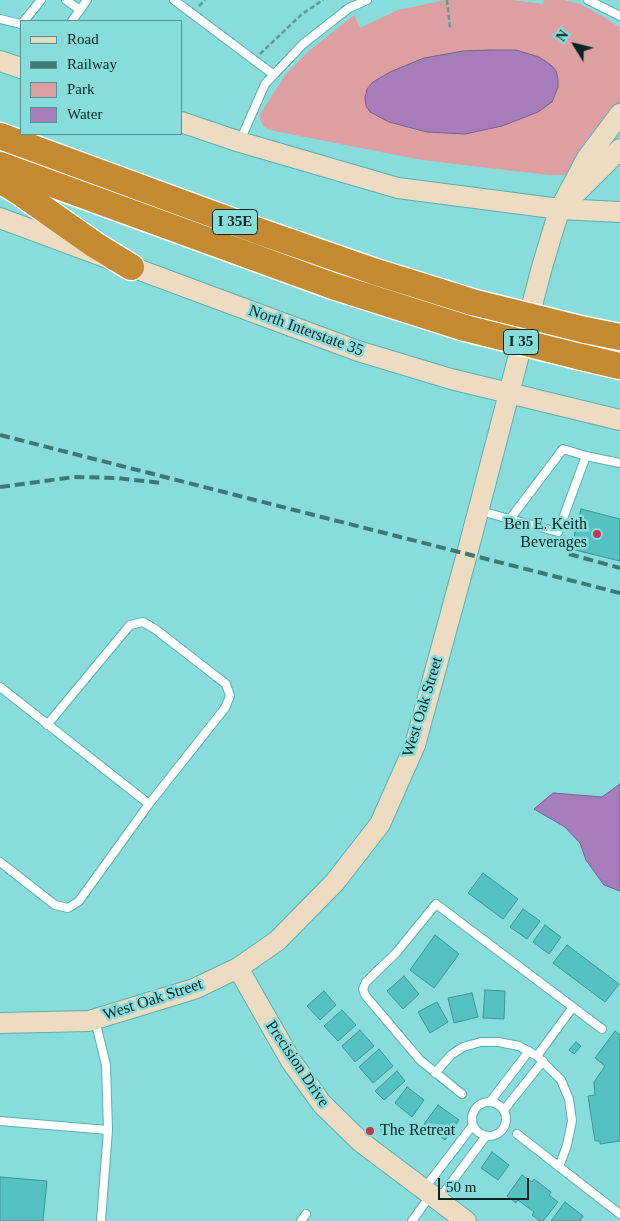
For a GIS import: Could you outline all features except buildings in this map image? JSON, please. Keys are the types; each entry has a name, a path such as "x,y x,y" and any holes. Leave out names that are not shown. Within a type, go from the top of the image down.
{"highway":[{"name":"I 35E","path":"0,136 373,271 472,302 620,337"},
{"name":"I 35","path":"0,165 333,286 465,328 620,366"},
{"path":"0,180 95,245 131,267"}],"main road":[{"path":"0,62 20,68"},
{"name":"West Oak Street","path":"0,1023 95,1020 194,989 238,968 277,941 335,882 380,824 414,744 542,267 560,209 587,158 620,114"},
{"path":"182,122 240,142 398,188 560,209 620,212"},
{"name":"West Oak Street","path":"560,209 620,149"},
{"name":"North Interstate 35","path":"0,218 358,351 451,379 620,420"},
{"name":"Precision Drive","path":"238,968 291,1062 322,1104 362,1142 466,1221"}],"lane":[{"path":"25,20 41,0"},
{"path":"66,0 80,10"},
{"path":"73,20 87,0"},
{"path":"174,0 274,75"},
{"path":"240,142 265,84 303,44 349,8 367,0"},
{"path":"588,0 620,16"},
{"path":"0,19 20,24"},
{"path":"510,519 563,449 620,463"},
{"path":"478,511 558,532 586,456"},
{"path":"0,862 55,905 68,908 79,901 149,804 225,708 230,696 226,684 155,629 143,622 130,625 47,725"},
{"path":"0,688 149,804"},
{"path":"462,1094 420,1060 365,995 363,989 366,982 396,953 436,904 602,1029"},
{"path":"504,1110 573,1007"},
{"path":"95,1020 106,1065 108,1130 101,1221"},
{"path":"435,1073 451,1055 463,1047 481,1042 498,1042 529,1050 540,1058 561,1080 569,1099 572,1121 567,1145 559,1167"},
{"path":"490,1102 529,1050"},
{"path":"490,1102 504,1110 506,1120 503,1129 495,1135 486,1136 478,1132 473,1124 472,1115 481,1104 490,1102"},
{"path":"0,1121 108,1130"},
{"path":"412,1221 431,1194 473,1124"},
{"path":"517,1134 620,1214"},
{"path":"431,1194 486,1136"},
{"path":"301,1221 306,1214"}],"path":[{"path":"254,60 302,14 323,0"},
{"path":"448,0 450,28"}],"green space":[{"path":"445,0 513,0 543,4 544,0 564,0 580,4 620,28 620,115 572,175 548,175 422,160 269,130 263,126 259,116 285,75 310,50 354,15 360,28 398,10"}],"water":[{"path":"516,50 539,57 551,65 556,71 558,79 558,87 552,102 538,112 502,126 465,134 427,132 389,122 370,112 366,106 367,89 373,82 390,72 424,58 463,51"},
{"path":"620,784 620,891 604,885 586,860 580,843 565,827 534,809 553,793 602,797"}],"railway":[{"path":"0,435 620,593"},
{"path":"0,487 74,477 116,478 162,483"},
{"path":"569,554 620,568"}],"place":[{"name":"Ben E. Keith Beverages","path":"597,534"},
{"name":"The Retreat","path":"370,1131"}]}
